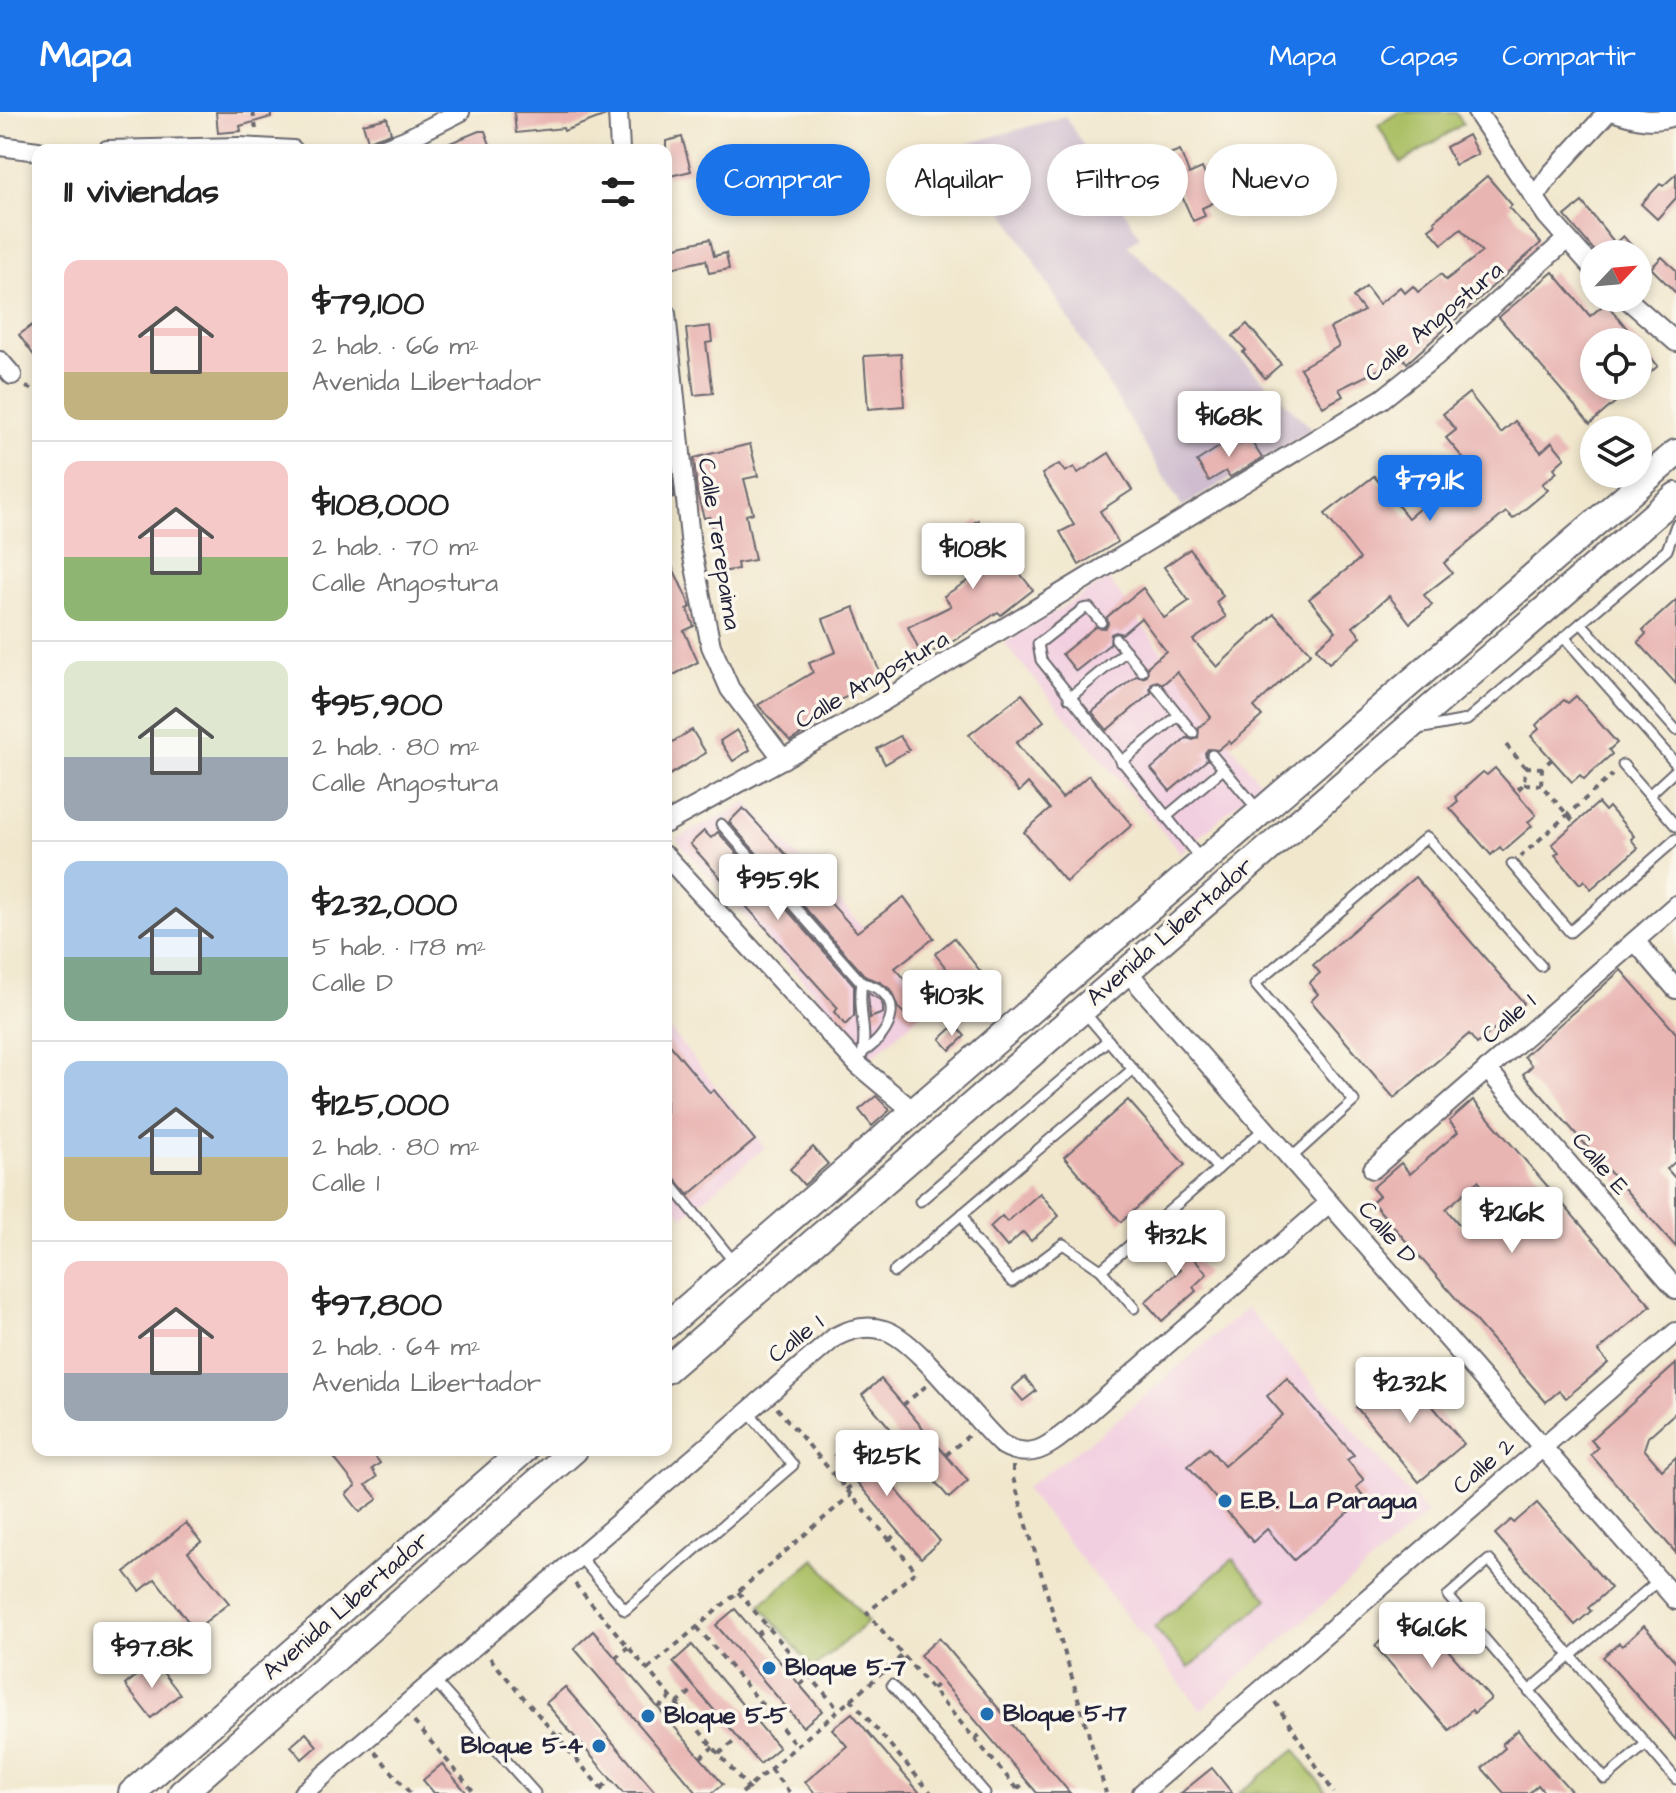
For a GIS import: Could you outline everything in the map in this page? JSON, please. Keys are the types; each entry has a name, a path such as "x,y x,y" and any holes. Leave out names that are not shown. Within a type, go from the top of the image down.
{"main road":[{"name":"Avenida Libertador","path":"672,1321 1676,453"},
{"name":"Avenida Libertador","path":"672,1365 1676,496"},
{"path":"1105,945 1126,970"},
{"name":"Avenida Libertador","path":"132,1793 517,1456"},
{"name":"Avenida Libertador","path":"182,1793 567,1456"}],"street":[{"path":"395,144 460,112"},
{"path":"618,112 620,144"},
{"path":"1477,112 1566,240 1580,254"},
{"path":"1535,197 1551,174 1608,112"},
{"path":"1615,112 1636,119 1657,120 1676,115"},
{"path":"0,146 32,150"},
{"name":"Calle Angostura","path":"672,820 898,693 1382,399 1436,356 1566,240"},
{"path":"1642,312 1676,342"},
{"name":"Calle Terepaima","path":"672,370 691,547 711,646 730,689 783,759"},
{"path":"672,862 913,1111"},
{"name":"Calle 1","path":"1373,1169 1676,905"},
{"path":"1635,941 1676,989"},
{"name":"Calle D","path":"1126,970 1676,1600"},
{"name":"Calle E","path":"1487,1069 1676,1289"},
{"path":"1014,1451 1031,1452 1059,1438 1329,1203"},
{"name":"Calle 1","path":"303,1793 765,1394 826,1343 845,1332 884,1330 896,1335 981,1425 1001,1444 1014,1451"},
{"name":"Calle 2","path":"1142,1793 1676,1332"}],"lane":[{"path":"1403,732 1467,720 1667,550 1676,525"},
{"path":"1101,622 1089,608 1083,609 1038,644 1041,660 1202,861"},
{"path":"1581,623 1676,730"},
{"path":"1564,637 1676,764"},
{"path":"1116,639 1142,671"},
{"path":"1069,698 1126,651"},
{"path":"1157,688 1193,733"},
{"path":"1121,762 1179,715"},
{"path":"1212,755 1259,812"},
{"path":"1623,765 1676,826"},
{"path":"1166,817 1223,769"},
{"path":"1649,795 1676,770"},
{"path":"721,824 862,983 881,992 889,1002 892,1013 890,1025 860,1058"},
{"path":"1290,1159 1354,1101 1255,984 1427,837 1541,966"},
{"path":"1512,864 1570,932 1676,839"},
{"path":"860,1058 862,983"},
{"path":"1082,1009 1218,1169"},
{"path":"920,1201 1108,1040"},
{"path":"894,1272 1133,1069"},
{"path":"1101,1270 1264,1129"},
{"path":"672,1185 736,1265"},
{"path":"963,1213 972,1237 1012,1282 1063,1244 1101,1270 1134,1308"},
{"path":"578,1555 625,1610 793,1465 747,1410"},
{"path":"1646,1744 1605,1779 1448,1596 1489,1560 1676,1779"},
{"path":"1529,1691 1659,1580"},
{"path":"433,1679 535,1793"},
{"path":"892,1685 985,1793"}],"path":[{"path":"1506,745 1525,767 1524,784"},
{"path":"1552,759 1542,768 1541,785 1575,823"},
{"path":"1512,864 1623,765"},
{"path":"1525,767 1542,768"},
{"path":"1516,791 1524,784 1541,785"},
{"path":"903,1405 937,1376"},
{"path":"765,1394 916,1571 867,1613 1019,1791 1027,1781"},
{"path":"946,1455 981,1425"},
{"path":"1014,1451 1013,1478 1106,1793"},
{"path":"846,1490 856,1481"},
{"path":"648,1669 851,1495"},
{"path":"889,1540 899,1531"},
{"path":"562,1569 752,1793"},
{"path":"738,1592 839,1710"},
{"path":"757,1635 767,1626"},
{"path":"697,1627 797,1746"},
{"path":"476,1642 603,1791 611,1780"},
{"path":"615,1658 628,1647"},
{"path":"742,1793 903,1655"},
{"path":"800,1685 810,1676"},
{"path":"932,1689 942,1681"},
{"path":"1265,1687 1334,1793"},
{"path":"677,1704 695,1688"},
{"path":"658,1708 671,1697"},
{"path":"851,1699 931,1793"},
{"path":"401,1706 475,1793"},
{"path":"558,1738 568,1729"},
{"path":"975,1739 984,1731"},
{"path":"874,1739 880,1733"},
{"path":"719,1754 738,1738"},
{"path":"363,1739 410,1793"},
{"path":"700,1758 713,1747"},
{"path":"770,1769 790,1793"},
{"path":"916,1789 923,1783"}],"shaded area":[{"path":"1065,116 1082,144 1047,144 1047,216 1128,216 1140,236 1128,246 1312,429 1182,507 1007,216 1031,216 1031,144 967,144"},
{"path":"1108,579 1260,783 1181,853 1004,643"},
{"path":"747,803 934,1003 872,1057 676,839"},
{"path":"672,1032 765,1147 683,1217 672,1203"},
{"name":"E.B. La Paragua","path":"1247,1308 1427,1514 1201,1710 1025,1488 1100,1434"}],"green space":[{"path":"1399,112 1456,112 1463,124 1401,163 1378,125"},
{"path":"815,1559 868,1622 813,1668 760,1605"},
{"path":"1233,1559 1268,1599 1189,1668 1154,1627"},
{"path":"1295,1750 1327,1793 1239,1793"}],"building":[{"path":"216,112 271,112 271,117 240,126 241,131 218,133"},
{"path":"514,112 606,112 606,115 564,131 563,128 516,133"},
{"path":"387,118 391,133 368,141 363,124"},
{"path":"485,131 490,144 448,144"},
{"path":"1468,135 1478,154 1455,165 1446,147"},
{"path":"682,137 691,171 672,176 672,144 666,144 666,141"},
{"path":"1202,168 1202,208 1205,216 1193,221 1188,210 1188,171 1189,174"},
{"path":"1676,174 1676,198 1657,219 1641,204 1660,184 1663,186"},
{"path":"1487,176 1512,205 1509,208 1541,243 1407,363 1403,358 1339,389 1343,396 1323,407 1300,368 1339,346 1330,328 1364,311 1353,297 1366,287 1379,304 1400,287 1405,293 1413,286 1418,292 1441,274 1446,280 1482,252 1461,229 1442,244 1429,229 1436,224 1434,221"},
{"path":"1582,202 1613,240 1585,240 1565,216"},
{"path":"710,239 714,256 726,253 729,269 709,273 706,260 672,268 672,248"},
{"path":"1662,257 1676,270 1676,293 1652,269"},
{"path":"1553,272 1580,304 1580,312 1587,312 1590,316 1595,312 1613,312 1627,328 1580,328 1580,400 1618,400 1599,416 1583,416 1499,317"},
{"path":"1247,324 1281,364 1265,378 1233,336"},
{"path":"32,325 32,353 19,335"},
{"path":"710,326 712,342 706,343 713,393 694,395 686,329"},
{"path":"901,354 904,406 868,409 864,356"},
{"path":"1469,393 1501,433 1515,421 1541,452 1552,442 1565,458 1554,468 1557,472 1542,484 1548,490 1513,519 1506,512 1444,563 1452,573 1424,595 1432,605 1410,623 1389,596 1353,627 1361,637 1329,663 1316,648 1336,631 1309,599 1360,559 1325,514 1374,476 1408,518 1437,494 1430,486 1463,458 1446,438 1456,430 1443,414"},
{"path":"1235,437 1240,444 1249,438 1262,458 1230,477 1226,471 1209,481 1197,461"},
{"path":"750,444 758,476 744,479 753,513 746,515 755,560 737,563 738,569 722,572 710,517 704,518 697,493 694,458"},
{"path":"1109,453 1132,490 1100,511 1118,542 1079,565 1060,532 1074,525 1042,474 1059,464 1065,472 1074,467 1078,473"},
{"path":"978,520 1033,590 1001,615 998,612 922,657 908,627 951,606 944,596 972,578 946,544"},
{"path":"1190,549 1223,596 1216,602 1226,617 1193,640 1217,667 1274,614 1311,653 1254,707 1262,716 1231,744 1229,741 1218,750 1208,749 1205,753 1207,760 1170,791 1151,769 1187,738 1198,738 1199,728 1211,717 1177,672 1163,684 1157,681 1152,683 1151,693 1107,730 1092,712 1136,676 1147,676 1148,666 1166,651 1141,618 1122,634 1111,634 1110,644 1076,671 1062,654 1095,627 1105,628 1107,617 1143,588 1164,618 1189,601 1164,567"},
{"path":"672,566 691,607 687,609 694,626 684,631 698,662 672,676"},
{"path":"1676,600 1676,684 1638,642 1646,634 1643,630"},
{"path":"854,607 882,678 848,691 849,696 818,709 825,720 790,741 758,705 813,672 809,663 836,652 823,619"},
{"path":"1022,694 1044,721 1016,743 1040,772 1062,798 1089,775 1132,825 1066,882 1024,832 1050,809 1028,783 1019,792 969,735"},
{"path":"1576,696 1617,743 1609,750 1612,754 1584,779 1580,775 1572,782 1531,736 1539,729 1536,725 1545,716 1564,700 1568,703"},
{"path":"692,730 706,753 672,773 672,742"},
{"path":"737,730 750,750 733,761 720,741"},
{"path":"900,736 909,750 885,764 877,749"},
{"path":"1495,768 1536,815 1528,822 1532,826 1503,851 1500,847 1491,855 1450,808 1458,801 1455,797 1483,772 1487,775"},
{"path":"1598,803 1605,811 1609,807 1634,836 1631,839 1638,848 1591,889 1584,880 1580,884 1555,855 1559,852 1552,844"},
{"path":"743,808 857,932 904,897 934,938 895,968 929,1005 912,1020 898,1008 891,990 866,977 729,822"},
{"path":"704,831 711,838 718,832 854,985 854,1016 845,1025 834,1012 838,1008 690,844"},
{"path":"1415,877 1524,1003 1477,1044 1469,1034 1394,1098 1311,1001 1318,994 1309,983 1320,973 1313,965"},
{"path":"954,938 981,972 961,987 935,954"},
{"path":"1621,970 1676,1033 1676,1161 1667,1169 1676,1179 1676,1247 1523,1074 1532,1066 1524,1056"},
{"path":"868,993 880,1000 883,1006 883,1013 870,1018"},
{"path":"955,1025 965,1036 950,1050 940,1039"},
{"path":"672,1047 710,1093 714,1090 755,1140 689,1195 672,1175"},
{"path":"876,1096 890,1110 872,1126 859,1110"},
{"path":"1128,1100 1185,1165 1121,1222 1064,1157"},
{"path":"1473,1100 1651,1306 1598,1351 1608,1363 1566,1398 1559,1391 1546,1402 1372,1202 1379,1196 1372,1188 1401,1163 1410,1174 1458,1132 1449,1121","holes":["1478,1181 1500,1207 1468,1235 1446,1209"]},
{"path":"813,1147 828,1164 804,1185 790,1169"},
{"path":"1040,1193 1059,1216 1031,1241 1023,1232 1007,1247 990,1227 1002,1216 1007,1222"},
{"path":"1168,1229 1207,1274 1193,1287 1196,1291 1162,1321 1145,1302 1180,1270 1155,1241"},
{"path":"1676,1364 1676,1412 1648,1437 1644,1449 1662,1470 1676,1457 1676,1553 1591,1455 1598,1448 1591,1440"},
{"path":"1401,1368 1464,1444 1419,1482 1356,1407"},
{"path":"1025,1377 1036,1391 1023,1401 1012,1388"},
{"path":"1287,1378 1354,1455 1347,1460 1364,1480 1356,1487 1365,1498 1294,1560 1267,1529 1253,1542 1188,1466 1209,1448 1224,1466 1283,1415 1267,1396"},
{"path":"881,1379 968,1481 949,1498 862,1395"},
{"path":"853,1439 940,1541 921,1558 834,1455"},
{"path":"333,1456 375,1456 380,1463 372,1469 377,1477 366,1485 378,1499 360,1512 346,1494 356,1486"},
{"path":"1537,1503 1611,1588 1588,1608 1591,1611 1575,1625 1495,1534 1511,1520 1514,1523"},
{"path":"186,1523 201,1542 188,1552 229,1603 195,1630 155,1579 140,1591 125,1572"},
{"path":"1411,1608 1491,1699 1474,1713 1472,1710 1449,1730 1375,1646"},
{"name":"Bloque 5-7","path":"735,1609 822,1711 803,1727 716,1625"},
{"path":"1644,1626 1676,1662 1676,1740 1603,1657 1619,1643 1622,1646"},
{"name":"Bloque 5-5","path":"593,1631 723,1784 712,1793 697,1793 574,1648"},
{"name":"Bloque 5-17","path":"939,1638 1070,1793 1037,1793 920,1655"},
{"path":"692,1645 779,1748 760,1764 673,1662"},
{"path":"154,1661 180,1694 151,1718 125,1685"},
{"name":"Bloque 5-4","path":"565,1687 656,1793 623,1793 568,1729 546,1703"},
{"path":"852,1713 920,1793 815,1793 805,1782 847,1746 832,1729"},
{"path":"1518,1730 1573,1793 1545,1793 1538,1785 1529,1793 1504,1793 1482,1768 1505,1748 1502,1744"},
{"path":"306,1733 317,1746 302,1759 291,1746"},
{"path":"442,1764 467,1793 434,1793 423,1780"},
{"path":"1212,1768 1232,1793 1181,1793"}],"place":[{"name":"E.B. La Paragua","path":"1225,1501"},
{"name":"Bloque 5-7","path":"769,1668"},
{"name":"Bloque 5-17","path":"987,1714"},
{"name":"Bloque 5-5","path":"648,1716"},
{"name":"Bloque 5-4","path":"599,1746"}]}
